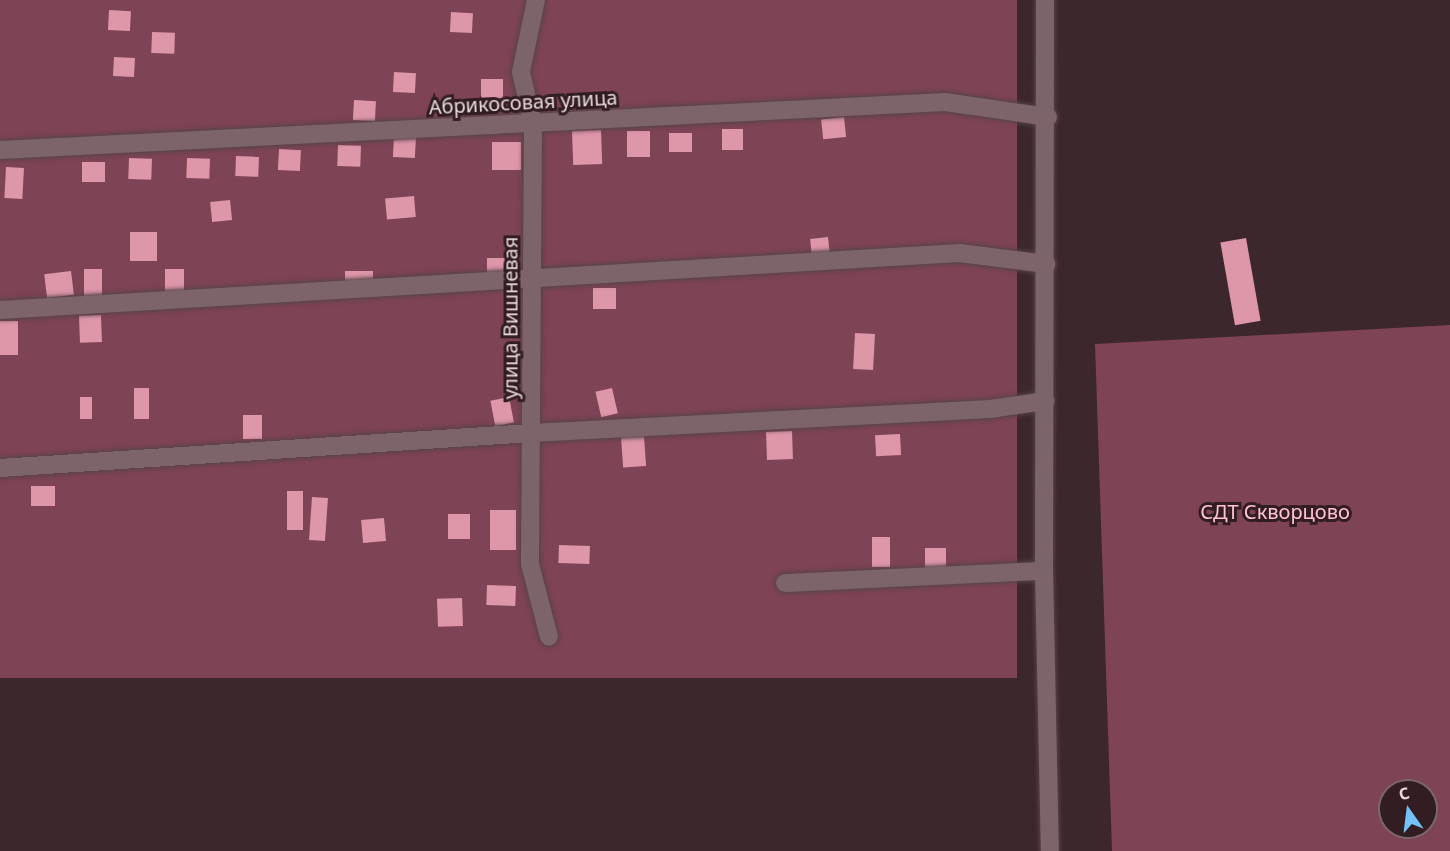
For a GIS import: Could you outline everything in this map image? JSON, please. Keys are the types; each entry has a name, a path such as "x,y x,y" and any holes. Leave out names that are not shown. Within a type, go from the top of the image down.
{"street":[{"name":"улица Вишневая","path":"536,0 521,72 533,125 531,564 549,637"},
{"path":"1045,0 1048,117 1044,571 1050,851"},
{"name":"Абрикосовая улица","path":"0,150 533,125 945,102 1048,117"},
{"path":"0,310 959,253 1046,264"},
{"path":"0,468 531,433 979,410 1045,401"},
{"path":"785,583 1044,571"}],"green space":[{"path":"0,0 1017,0 1017,678 0,678"},
{"name":"СДТ Скворцово","path":"1450,325 1450,851 1112,851 1095,344"}],"building":[{"path":"109,10 131,11 130,31 108,30"},
{"path":"451,12 473,13 472,33 450,32"},
{"path":"152,32 175,33 174,54 151,53"},
{"path":"114,57 135,58 134,77 113,76"},
{"path":"394,72 416,73 415,93 393,92"},
{"path":"481,79 503,79 503,98 481,98"},
{"path":"354,100 376,101 375,121 353,120"},
{"path":"844,117 846,137 823,139 821,119"},
{"path":"722,129 743,129 743,150 722,150"},
{"path":"601,130 602,164 573,165 572,131"},
{"path":"627,131 650,131 650,157 627,157"},
{"path":"669,133 692,133 692,152 669,152"},
{"path":"394,136 416,137 415,158 393,157"},
{"path":"492,142 521,142 521,170 492,170"},
{"path":"338,145 361,146 360,167 337,166"},
{"path":"279,149 301,150 300,171 278,170"},
{"path":"236,156 259,157 258,177 235,176"},
{"path":"129,158 152,159 151,180 128,179"},
{"path":"187,158 210,159 209,179 186,178"},
{"path":"82,162 105,162 105,182 82,182"},
{"path":"6,167 24,168 22,199 4,198"},
{"path":"414,196 416,217 387,219 385,199"},
{"path":"230,200 232,220 212,222 210,202"},
{"path":"130,232 157,232 157,261 130,261"},
{"path":"828,237 830,256 812,258 810,239"},
{"path":"1246,238 1261,321 1235,325 1220,243"},
{"path":"487,258 514,258 514,273 487,273"},
{"path":"84,269 102,269 102,296 84,296"},
{"path":"165,269 184,269 184,291 165,291"},
{"path":"71,271 74,295 47,298 44,274"},
{"path":"345,271 373,271 373,286 345,286"},
{"path":"593,288 616,288 616,309 593,309"},
{"path":"101,315 102,342 80,343 79,316"},
{"path":"0,321 18,321 18,355 0,355"},
{"path":"855,333 875,334 873,370 853,369"},
{"path":"134,388 149,388 149,419 134,419"},
{"path":"612,388 618,413 601,417 595,392"},
{"path":"80,397 92,397 92,419 80,419"},
{"path":"509,397 514,423 495,426 490,401"},
{"path":"243,415 262,415 262,439 243,439"},
{"path":"792,431 793,459 767,460 766,432"},
{"path":"900,434 901,455 876,456 875,435"},
{"path":"644,436 646,466 623,468 621,438"},
{"path":"31,486 55,486 55,506 31,506"},
{"path":"287,491 303,491 303,530 287,530"},
{"path":"312,497 328,498 325,541 309,540"},
{"path":"490,510 516,510 516,550 490,550"},
{"path":"448,514 470,514 470,539 448,539"},
{"path":"384,518 386,541 363,543 361,520"},
{"path":"872,537 890,537 890,567 872,567"},
{"path":"559,545 590,546 589,564 558,563"},
{"path":"925,548 946,548 946,570 925,570"},
{"path":"487,585 516,586 515,606 486,605"},
{"path":"462,598 463,626 438,627 437,599"}]}
